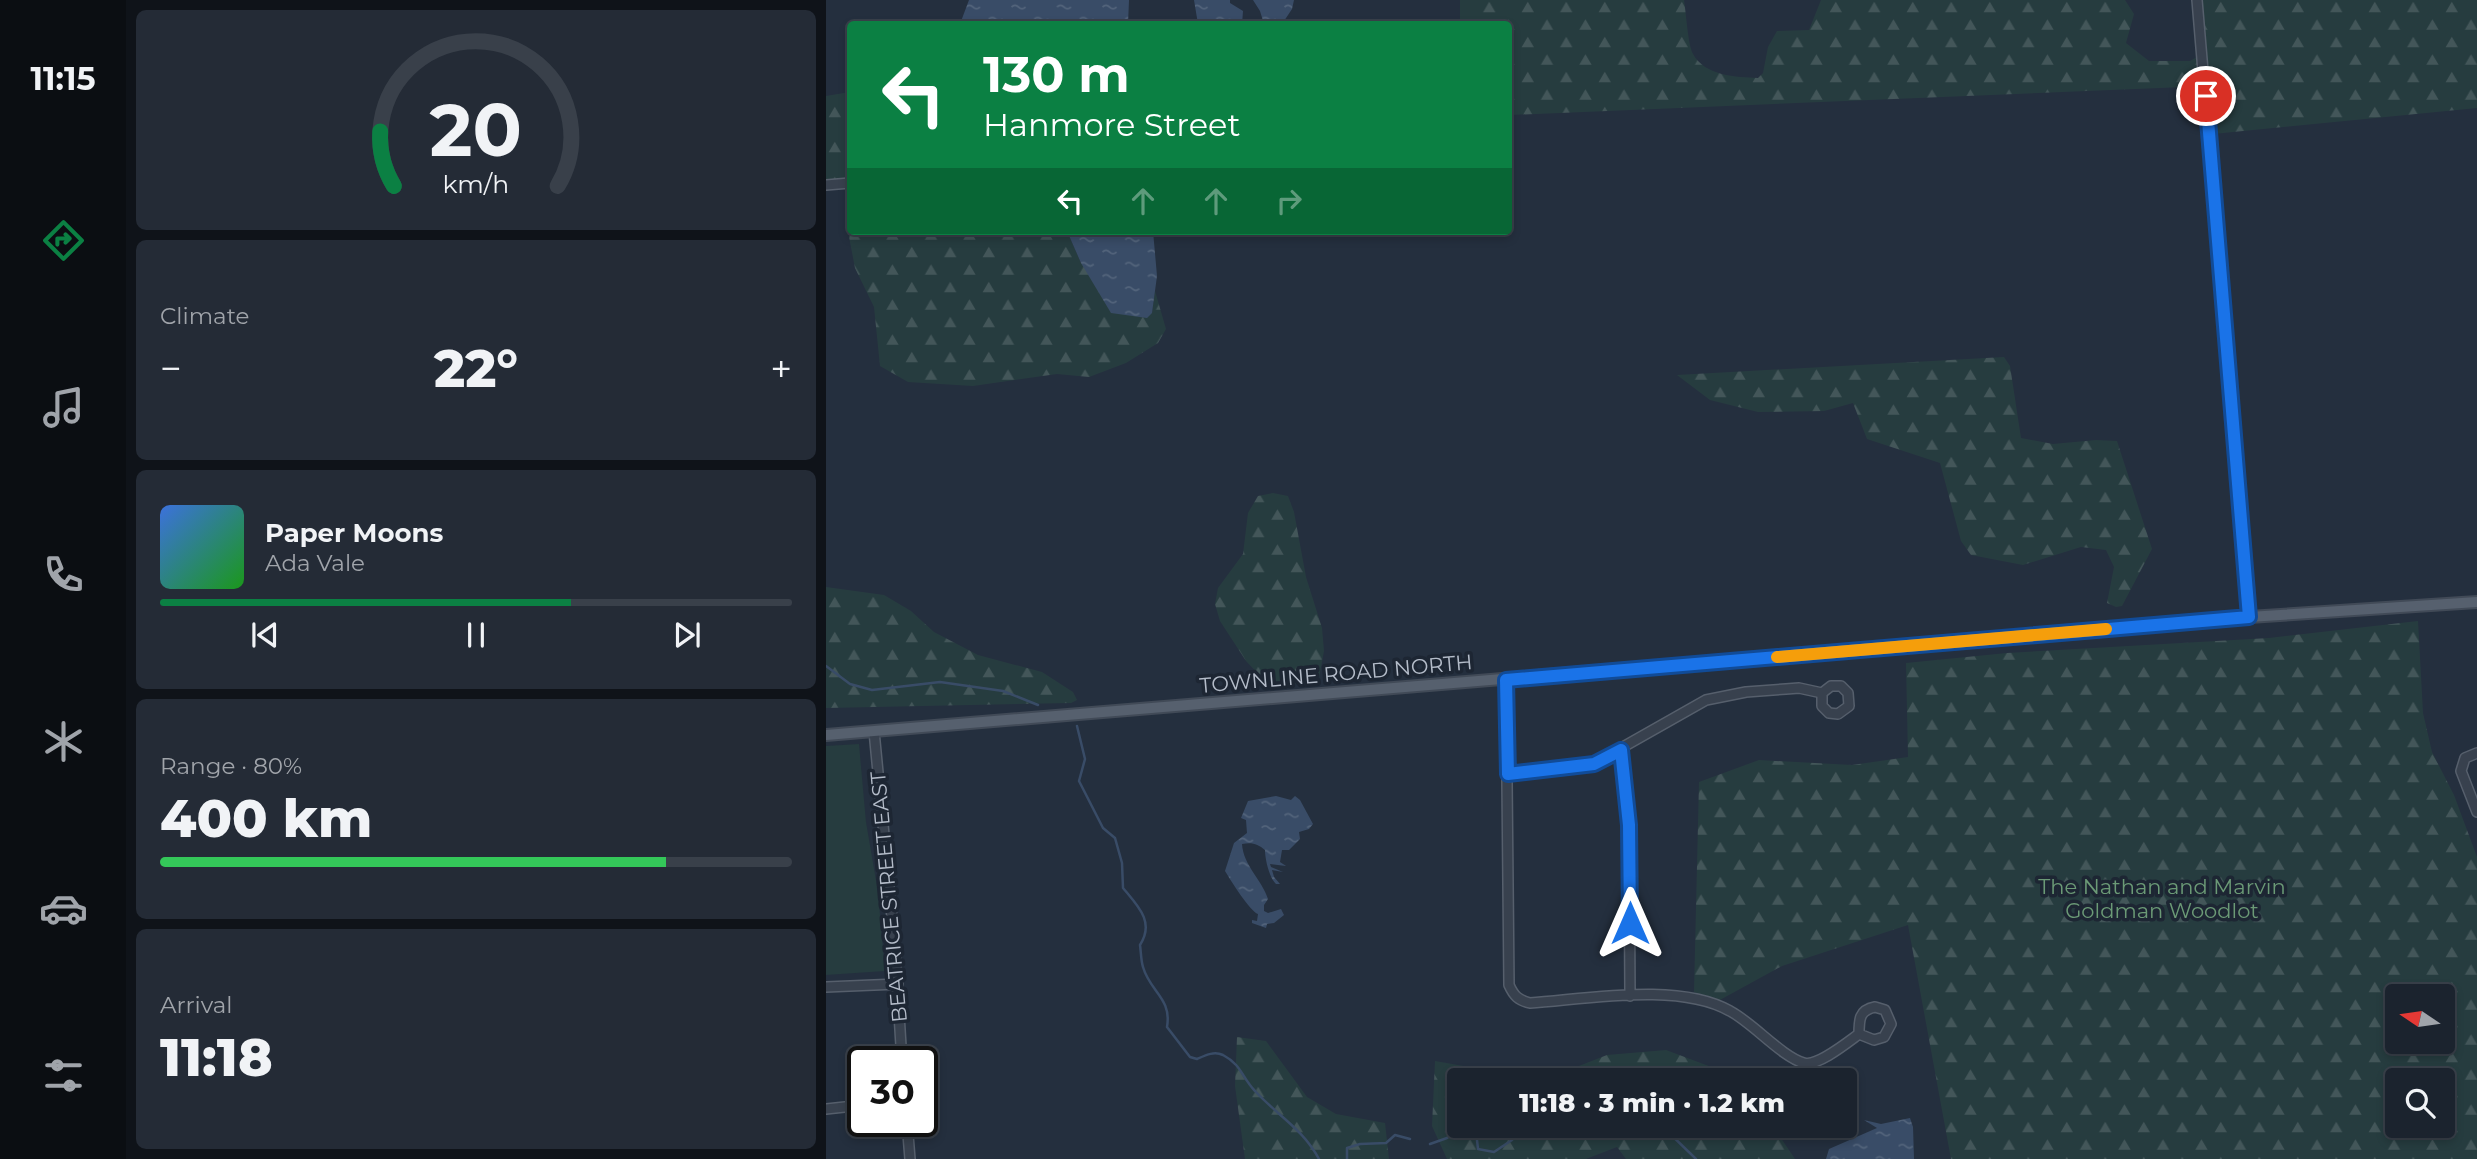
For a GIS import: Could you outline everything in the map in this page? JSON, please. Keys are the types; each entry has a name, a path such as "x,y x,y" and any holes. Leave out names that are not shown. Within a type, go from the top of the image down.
{"main road":[{"name":"TOWNLINE ROAD NORTH","path":"826,735 2249,617 2477,602"}],"street":[{"path":"2197,0 2249,617"},
{"path":"826,185 847,183"},
{"path":"1506,680 1509,985 1513,993 1520,1000 1530,1003 1681,995 1712,1002 1749,1023 1804,1064 1814,1063 1859,1034"},
{"path":"1508,774 1594,764 1706,700 1746,692 1799,688 1822,693"},
{"name":"BEATRICE STREET EAST","path":"874,731 898,984 901,1046"},
{"path":"1621,750 1629,825 1630,996"},
{"path":"2477,753 2465,758 2461,771 2477,812"},
{"path":"826,987 898,984"},
{"path":"826,1109 847,1107"},
{"path":"908,1137 910,1159"}],"green space":[{"path":"1460,0 1684,0 1690,43 1698,61 1722,74 1758,78 1763,73 1768,47 1777,31 1809,30 1821,0 2125,0 2134,14 2126,43 2149,61 2190,61 2204,53 2198,0 2477,0 2477,108 2213,134 2208,86 1512,115 1512,21 1460,21"},
{"path":"847,92 847,182 826,183 826,96"},
{"path":"849,235 1069,235 1081,263 1152,313 1155,291 1166,329 1158,343 1126,363 1089,377 1057,374 973,386 908,382 880,366 874,307 855,268"},
{"path":"2004,357 2010,366 2021,438 2053,444 2117,441 2152,549 2122,606 2116,607 2107,603 2114,567 2106,550 2081,547 2023,565 1971,555 1961,541 1940,463 1867,439 1853,403 1824,411 1758,412 1710,400 1677,375"},
{"path":"1273,493 1288,496 1294,512 1306,577 1322,628 1324,651 1318,683 1292,684 1263,679 1246,661 1220,621 1215,604 1218,588 1243,554 1248,513 1258,496"},
{"path":"826,587 884,595 911,611 934,632 978,655 1042,672 1073,692 1077,700 1071,703 826,708"},
{"name":"The Nathan and Marvin Goldman Woodlot","path":"2418,621 2423,713 2432,752 2454,795 2477,857 2477,1159 1951,1159 1908,925 1782,966 1718,1001 1694,992 1699,782 1759,760 1852,765 1908,757 1906,663 2007,653 2269,638"},
{"path":"859,744 885,971 826,975 826,746"},
{"path":"1237,1037 1266,1041 1307,1097 1336,1114 1385,1123 1389,1159 1245,1159 1235,1086"},
{"path":"1666,1050 1714,1068 1574,1068 1607,1055"},
{"path":"1435,1061 1474,1068 1447,1068 1447,1138 1781,1138 1795,1159 1626,1159 1617,1147 1586,1159 1447,1159 1432,1126"}],"water":[{"path":"969,0 1129,0 1128,21 961,21"},
{"path":"1194,0 1230,0 1230,3 1243,11 1242,21 1198,21"},
{"path":"1253,0 1294,0 1284,21 1263,21"},
{"path":"1069,235 1153,235 1157,276 1152,313 1147,318 1111,313 1081,263"},
{"path":"1276,796 1291,800 1295,796 1313,824 1309,829 1299,832 1300,839 1289,850 1282,850 1280,862 1286,866 1270,864 1283,872 1272,870 1280,884 1276,884 1271,877 1265,850 1255,844 1242,844 1249,866 1268,899 1264,911 1268,913 1281,909 1284,915 1274,923 1267,924 1266,928 1252,923 1252,920 1257,921 1258,914 1246,902 1225,871 1234,843 1247,833 1246,820 1241,818 1248,801"},
{"path":"1910,1118 1913,1127 1914,1159 1826,1159 1829,1149 1877,1128 1864,1120 1881,1124"}],"waterway":[{"path":"826,666 850,684 872,690 940,682 1003,691 1038,705"},
{"path":"1077,726 1085,759 1079,781 1103,828 1115,838 1122,863 1123,888 1143,915 1146,929 1140,945 1142,965 1166,1009 1167,1027 1190,1057 1197,1059 1216,1053 1234,1063 1264,1100 1297,1130 1319,1159"},
{"path":"1347,1159 1347,1148 1360,1144 1386,1143 1395,1135 1410,1139"},
{"path":"1430,1144 1447,1138"},
{"path":"1477,1138 1478,1149 1494,1152 1514,1138"},
{"path":"1674,1138 1696,1159"}],"slow traffic":[{"path":"1777,657 2106,629"}],"route":[{"path":"1630,923 1629,825 1621,750 1594,764 1508,774 1506,680 2249,617 2206,96"}]}
